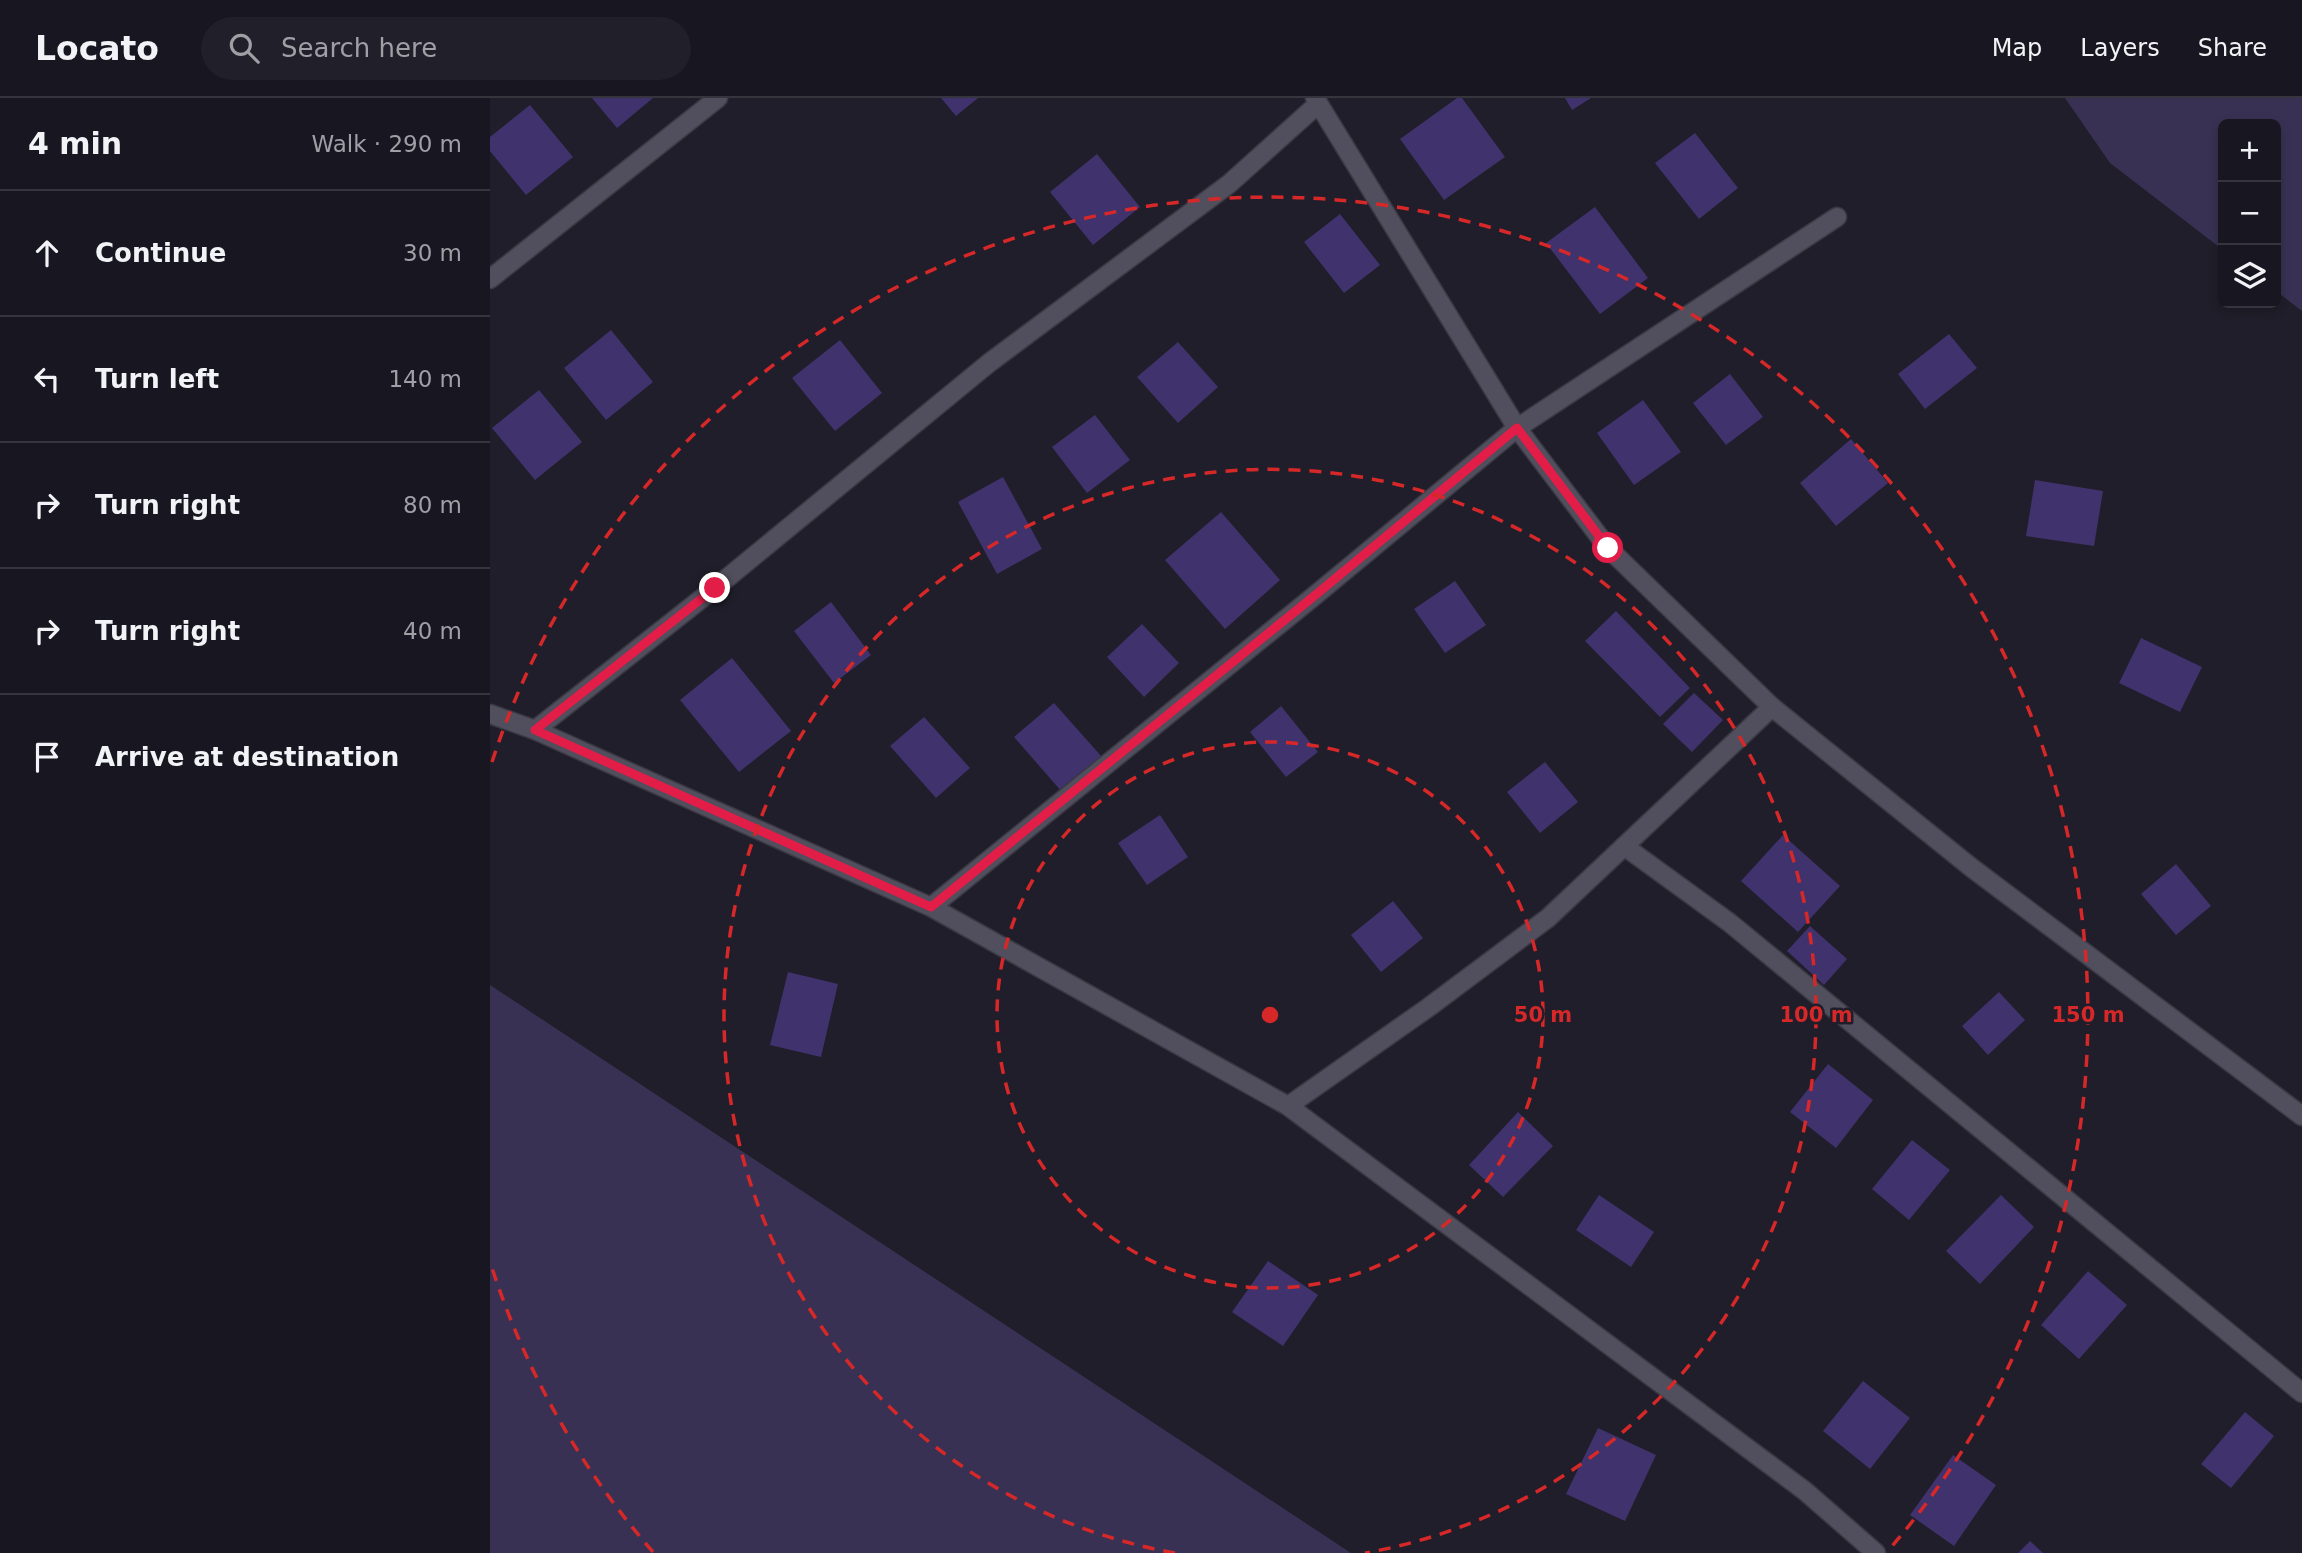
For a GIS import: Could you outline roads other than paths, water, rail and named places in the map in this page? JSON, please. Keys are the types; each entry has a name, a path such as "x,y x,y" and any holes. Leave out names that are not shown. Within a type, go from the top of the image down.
{"street":[{"path":"490,279 718,98"},
{"path":"535,730 715,588 989,363 1229,184 1317,101 1517,428 1608,548 1772,707 1972,868 2302,1116"},
{"path":"931,907 1517,428 1837,217"},
{"path":"1288,1106 1429,1007 1548,918 1772,707"},
{"path":"490,714 535,730 931,907 1288,1106 1805,1491 1876,1553"},
{"path":"1624,846 1730,923 2302,1393"}]}
